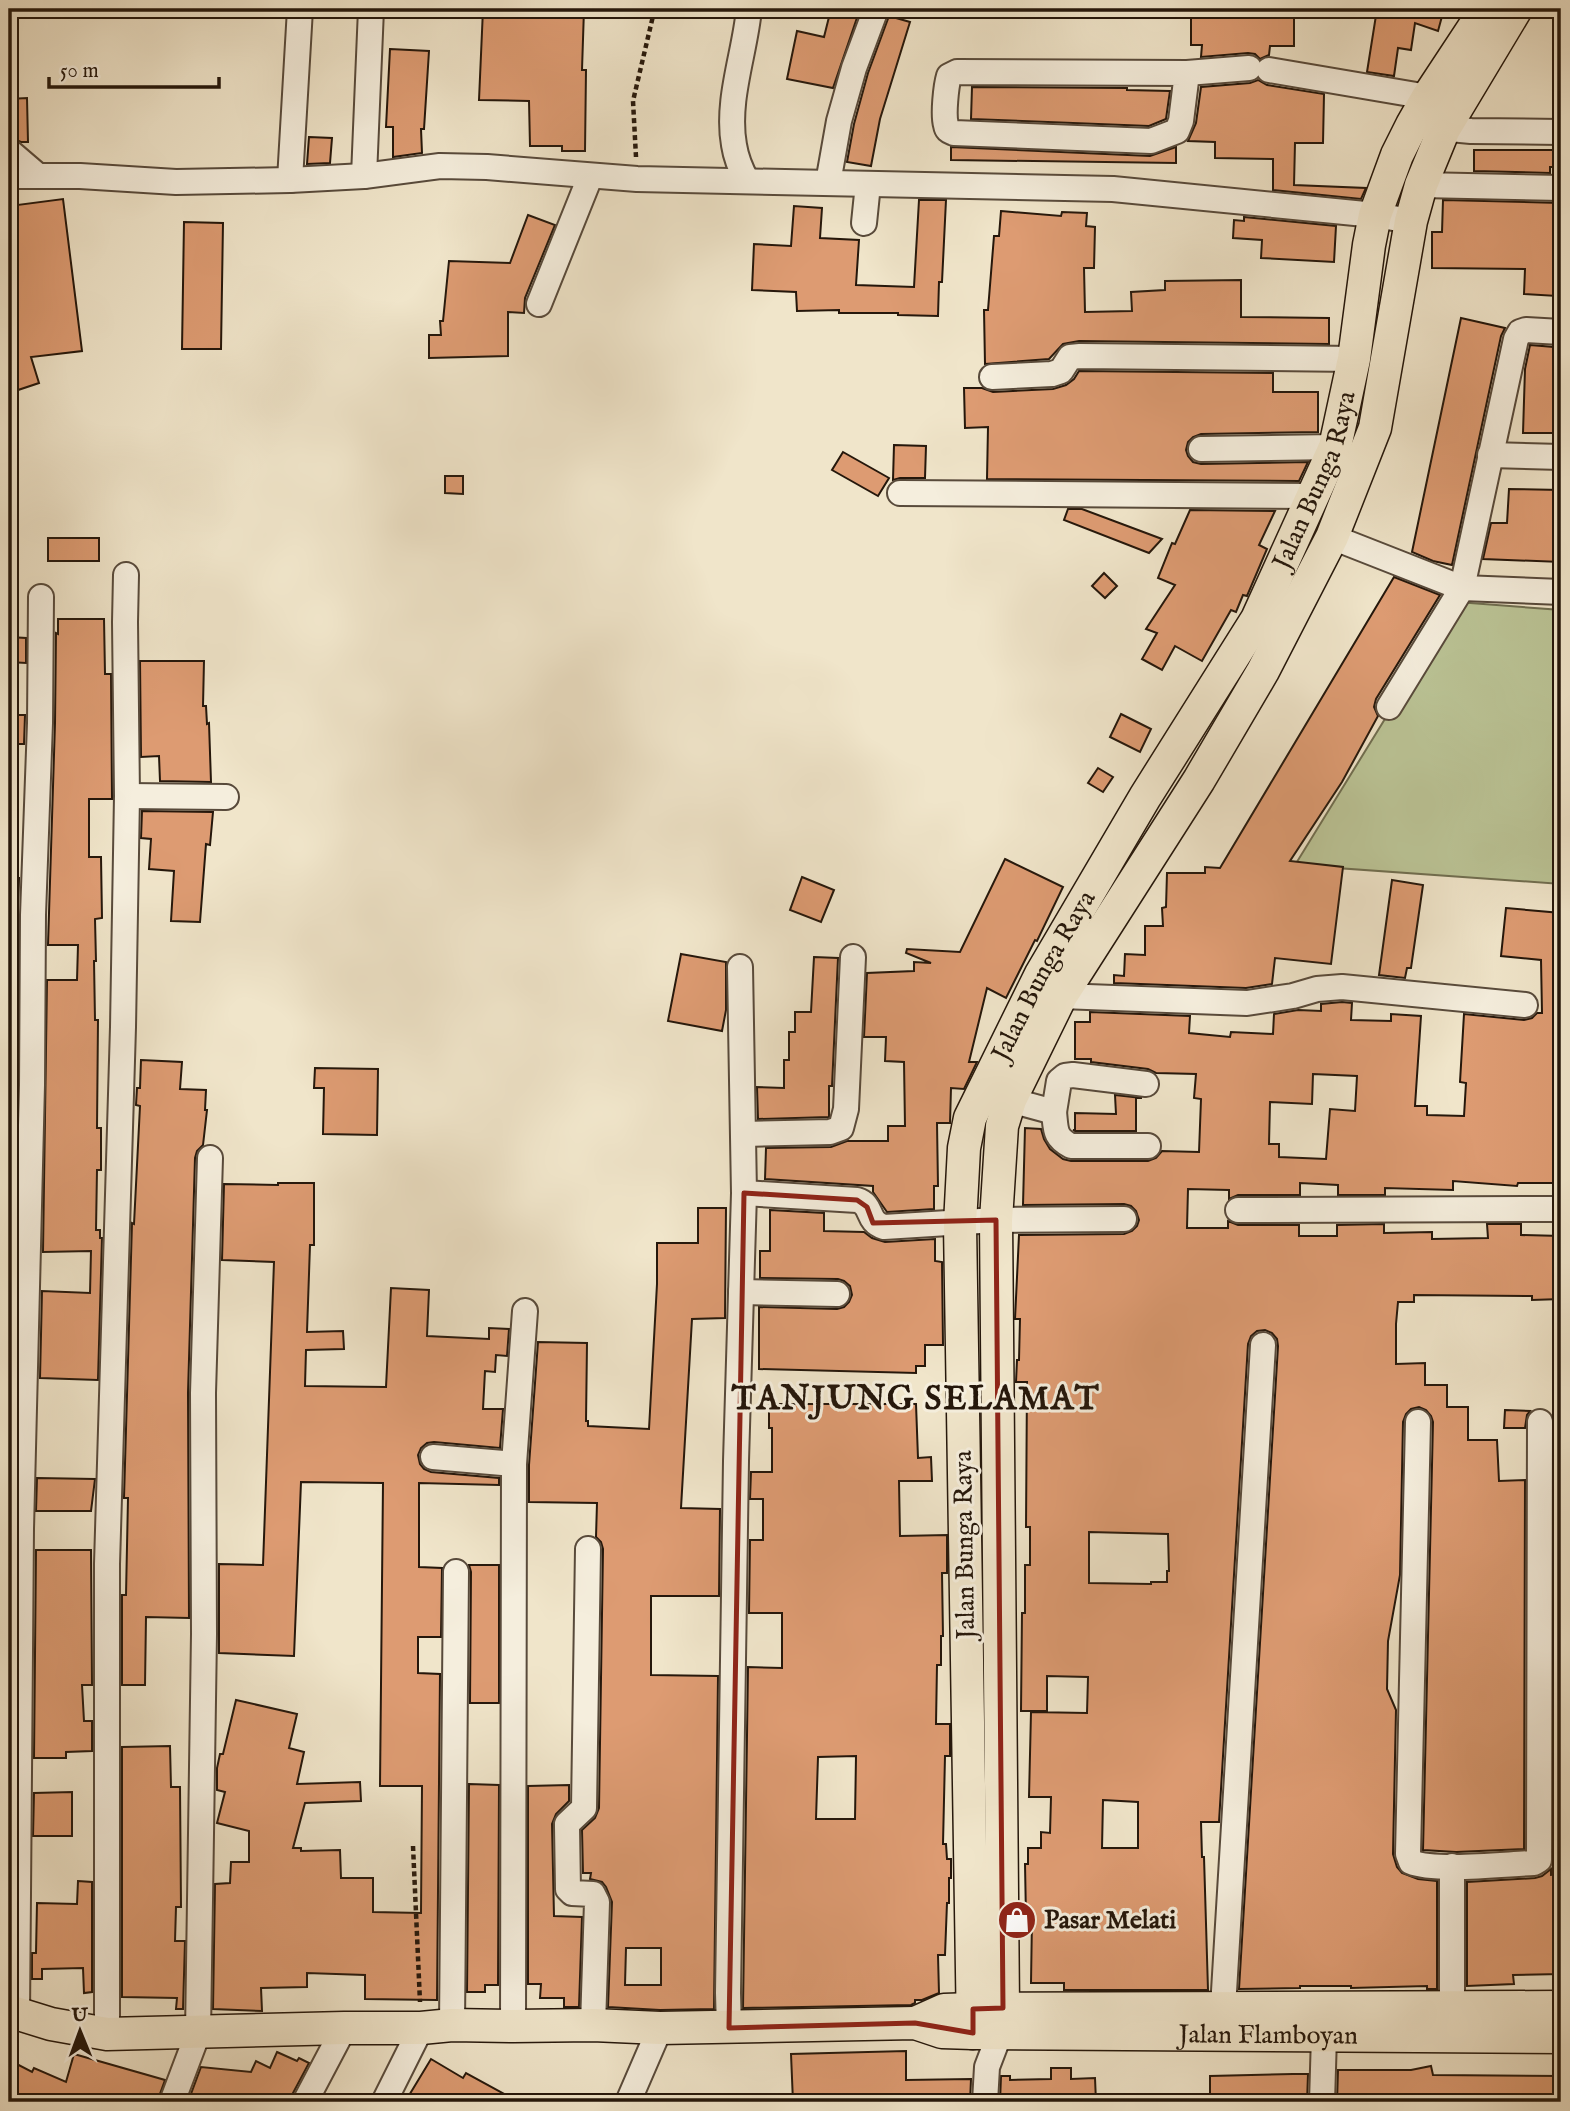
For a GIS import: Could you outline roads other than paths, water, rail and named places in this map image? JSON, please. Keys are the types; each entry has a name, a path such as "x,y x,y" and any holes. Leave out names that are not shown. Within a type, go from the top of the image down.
{"main road":[{"name":"Jalan Bunga Raya","path":"987,2021 960,1224 964,1148 970,1118 1041,974 1145,797 1257,619 1335,447 1354,359 1375,215 1397,155 1428,97 1486,9"},
{"name":"Jalan Bunga Raya","path":"987,2021 996,1220 1002,1126 1010,1100 1060,996 1199,780 1263,671 1332,537 1375,428 1410,221 1421,185 1444,129 1516,9"},
{"path":"1278,572 1307,586"},
{"name":"Jalan Flamboyan","path":"987,2021 1223,2008 1561,2007"},
{"path":"13,2013 51,2024 107,2034 437,2026 729,2028 915,2023 944,2010 987,2021"},
{"name":"Jalan Flamboyan","path":"987,2021 1324,2036 1561,2038"}],"street":[{"path":"290,180 300,9"},
{"path":"364,176 371,9"},
{"path":"747,181 738,162 732,120 749,9"},
{"path":"828,183 839,121 876,9"},
{"path":"1187,73 1181,121 1177,131 1151,141 954,133 949,132 945,124 947,83 949,76 957,72 1187,73 1259,69 1428,97"},
{"path":"1412,125 1444,129 1561,132"},
{"path":"9,151 37,175"},
{"path":"9,176 80,176 176,182 290,180 364,176 440,166 487,167 637,179 1113,189 1375,215 1410,221"},
{"path":"539,304 590,177"},
{"path":"864,223 868,184"},
{"path":"1421,185 1561,188"},
{"path":"1389,707 1462,587 1513,350 1520,332 1561,332"},
{"path":"992,377 1052,374 1061,371 1070,357 1080,356 1354,359"},
{"path":"1201,449 1335,447"},
{"path":"1490,454 1561,457"},
{"path":"900,494 1313,496"},
{"path":"1332,537 1462,587 1561,592"},
{"path":"107,2034 107,1564 123,1027 127,796 126,575"},
{"path":"13,2013 41,597"},
{"path":"127,796 226,797"},
{"path":"744,1134 830,1132 841,1128 846,1109 853,957"},
{"path":"729,2028 732,1694 744,1193 740,967"},
{"path":"1060,996 1247,1003 1293,996 1317,989 1342,987 1525,1005"},
{"path":"1146,1084 1065,1076 1059,1081 1054,1112 1056,1135 1071,1146 1148,1146"},
{"path":"1010,1100 1054,1112"},
{"path":"172,2102 198,2033 204,1634 204,1393 210,1158"},
{"path":"744,1193 857,1200 867,1207 872,1220 884,1227 996,1220 1124,1219"},
{"path":"1238,1210 1561,1209"},
{"path":"741,1293 836,1294"},
{"path":"513,2026 514,1464 525,1311"},
{"path":"1223,2008 1263,1345"},
{"path":"1418,1422 1408,1854 1411,1862 1420,1866 1534,1863 1539,1860 1540,1422"},
{"path":"433,1457 514,1464"},
{"path":"588,1549 584,1808 567,1827 568,1889 572,1893 593,1894 597,1902 593,2025"},
{"path":"384,2102 437,2026 456,1572"},
{"path":"1452,1866 1452,2008"},
{"path":"985,2102 987,2021"},
{"path":"305,2102 344,2028"},
{"path":"628,2102 660,2028"},
{"path":"1322,2102 1324,2036"}],"place":[{"name":"Pasar Melati","path":"1017,1920"}],"district":[{"name":"TANJUNG SELAMAT","path":"916,1400"}]}
